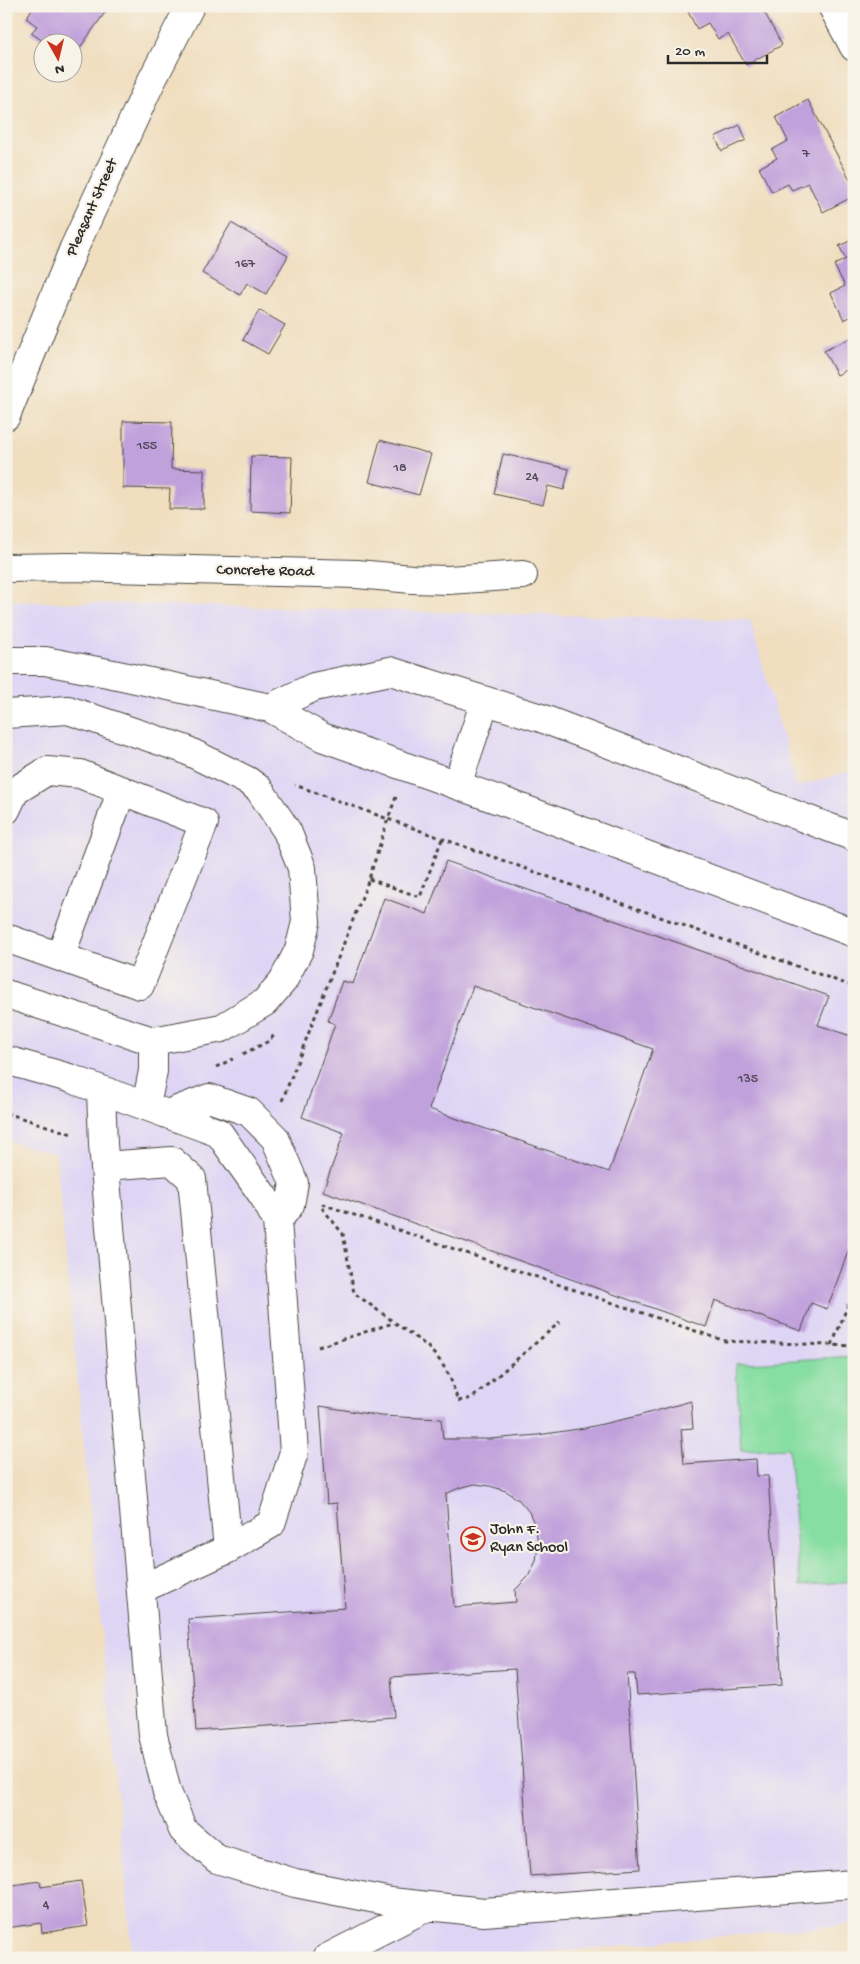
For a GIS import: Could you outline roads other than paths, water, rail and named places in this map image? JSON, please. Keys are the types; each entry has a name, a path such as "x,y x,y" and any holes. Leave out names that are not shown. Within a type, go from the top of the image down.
{"street":[{"name":"Pleasant Street","path":"6,416 74,248 149,86 190,6"},
{"path":"832,6 854,47"},
{"name":"Concrete Road","path":"6,568 70,567 357,574 448,580 523,575"},
{"path":"6,661 45,661 270,708 322,737 457,785 854,933"},
{"path":"270,708 314,687 390,672 541,718 854,837"},
{"path":"457,785 485,700"},
{"path":"6,714 68,710 184,749 248,781 259,789 287,831 302,868 306,922 299,950 283,981 265,1002 222,1028 153,1042 6,994"},
{"path":"6,810 15,791 47,771 80,774 204,822 140,985 6,938"},
{"path":"60,957 122,790"},
{"path":"153,1042 152,1070 157,1110"},
{"path":"6,1060 69,1078 218,1133 264,1198 277,1221 294,1452 272,1524 228,1549 141,1589"},
{"path":"102,1091 104,1155 153,1735 167,1792 183,1830 217,1860 295,1883 391,1902 484,1912 854,1884"},
{"path":"157,1110 209,1098 249,1112 275,1138 294,1183 290,1205 277,1221"},
{"path":"104,1155 172,1161 192,1179 228,1549"},
{"path":"327,1958 429,1906"}],"place":[{"name":"John F. Ryan School","path":"473,1539"}]}
